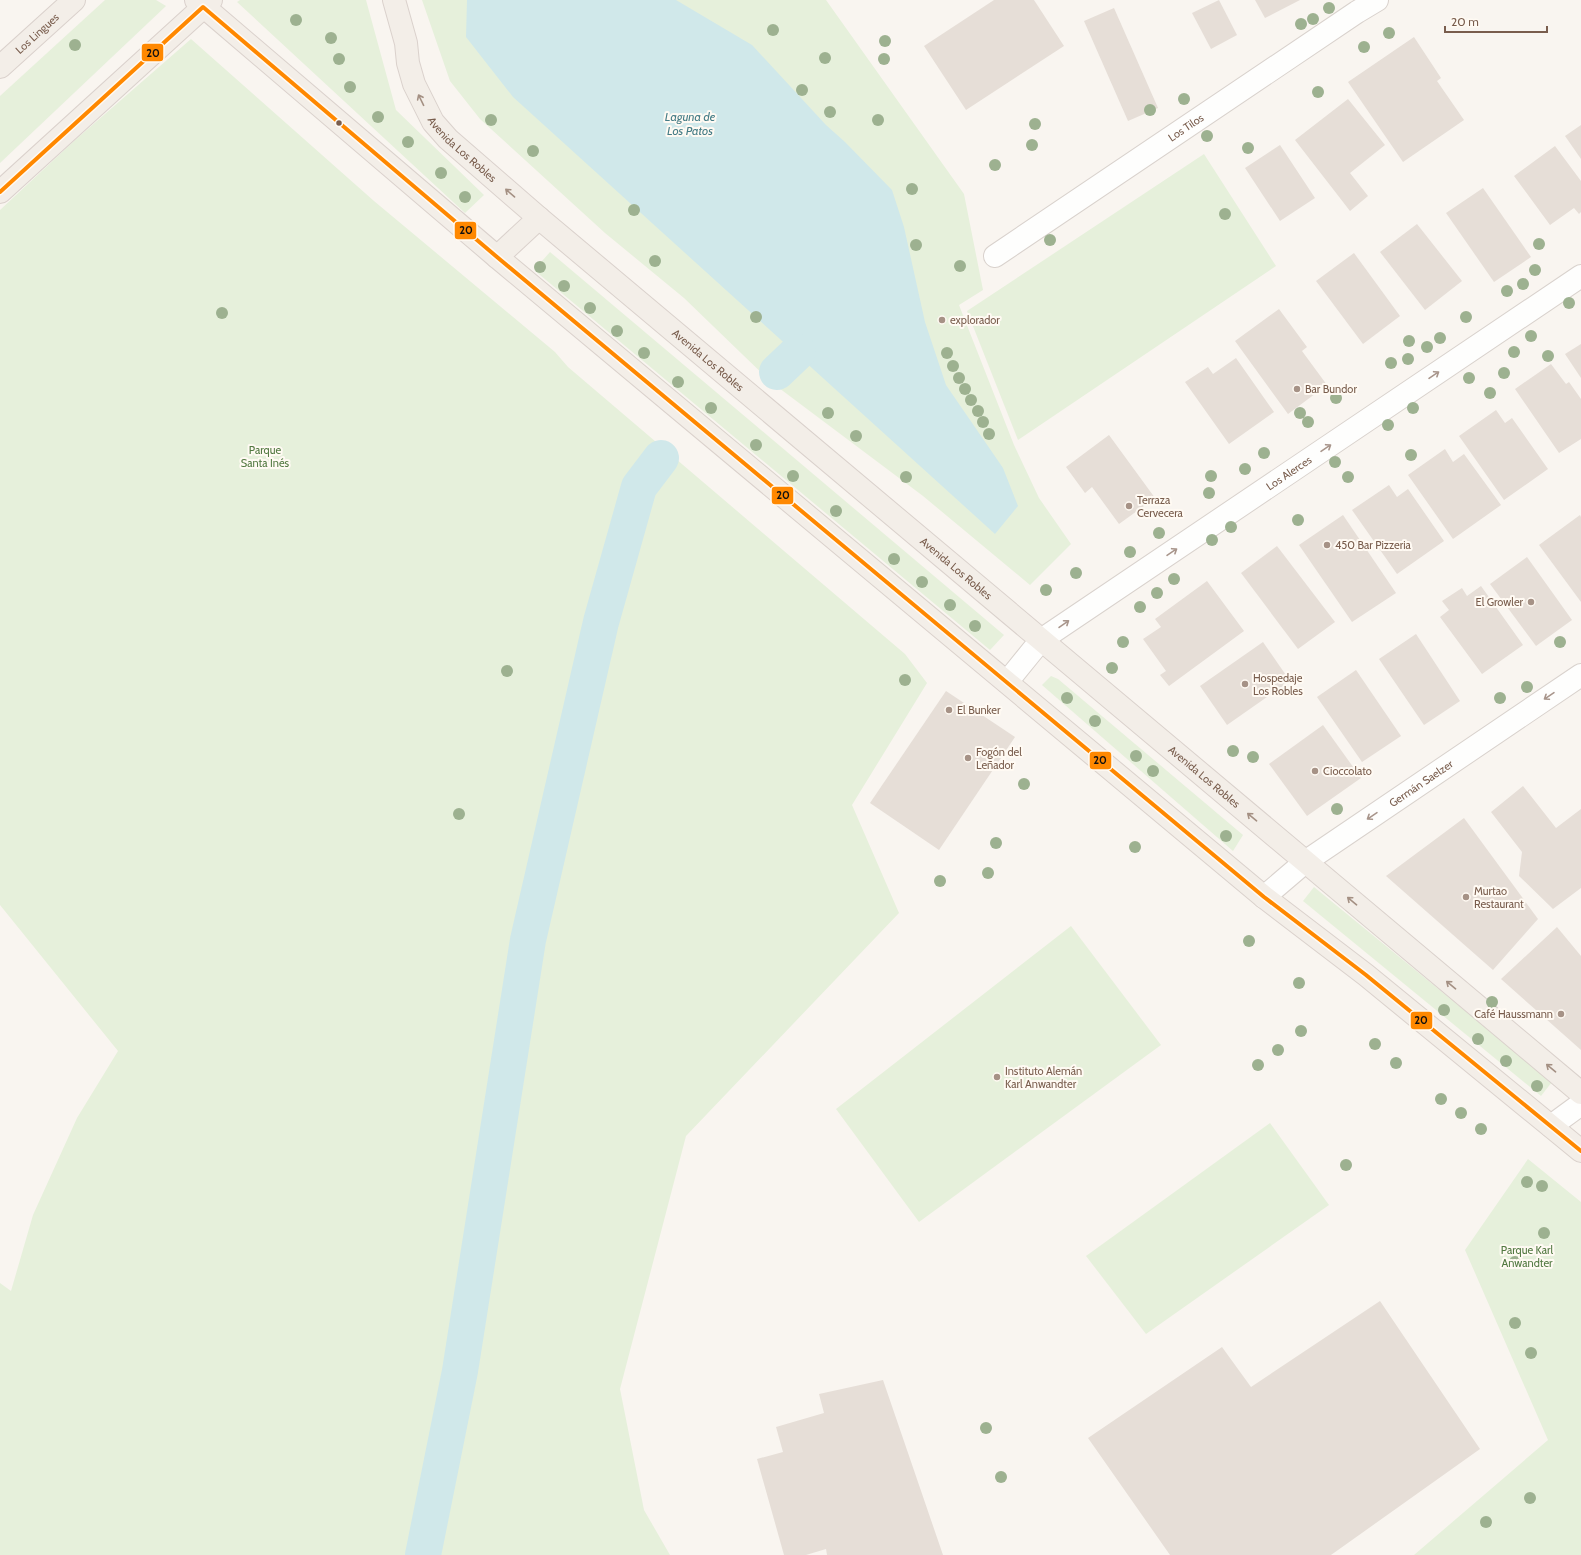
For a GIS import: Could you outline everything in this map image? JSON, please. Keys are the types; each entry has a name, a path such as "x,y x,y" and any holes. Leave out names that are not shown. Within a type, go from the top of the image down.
{"main road":[{"name":"Los Lingues","path":"0,67 74,0"},
{"name":"Avenida Los Robles","path":"394,0 406,43 408,63 414,84 433,122 448,139 539,218 1581,1093"},
{"path":"0,192 204,2 497,257 1264,897 1366,975 1581,1151"},
{"path":"497,257 539,218"}],"street":[{"name":"Los Tilos","path":"996,256 1354,6 1378,0"},
{"name":"Los Alerces","path":"1008,682 1041,640 1581,276"},
{"name":"Germán Saelzer","path":"1264,897 1305,862 1581,674"},
{"path":"1550,1126 1581,1104"}],"green space":[{"path":"105,0 156,0 166,6 0,163 0,96"},
{"path":"240,0 366,0 396,110 484,195 465,213 237,2"},
{"name":"Laguna de Los Patos","path":"422,0 826,0 964,194 983,290 959,305 1014,445 1039,498 1071,544 1030,585 923,496 771,382 684,298 605,233 480,119 450,81"},
{"name":"Parque Santa Inés","path":"191,39 374,201 555,352 568,367 905,654 927,683 852,805 899,913 686,1136 620,1389 644,1510 670,1555 0,1555 0,1283 11,1291 33,1215 77,1118 118,1051 0,905 0,210 74,141"},
{"path":"1204,154 1276,266 1018,440 967,311"},
{"path":"550,252 1004,635 990,650 534,270"},
{"path":"1051,676 1058,679 1243,835 1233,851 1042,685"},
{"path":"1314,887 1552,1082 1541,1096 1303,901"},
{"name":"Instituto Alemán Karl Anwandter","path":"1071,926 1161,1045 919,1222 836,1109"},
{"path":"1270,1123 1329,1205 1146,1334 1086,1256"},
{"name":"Parque Karl Anwandter","path":"1528,1159 1581,1202 1581,1555 1414,1555 1548,1440 1465,1250"}],"water":[{"name":"Laguna de Los Patos","path":"467,0 676,0 752,45 826,125 845,142 892,190 904,227 925,322 946,385 1003,468 1018,506 995,534 513,97 466,37"}],"building":[{"path":"994,0 1034,0 1064,46 966,110 924,46"},
{"path":"1219,0 1237,35 1211,49 1192,13"},
{"path":"1255,0 1300,0 1265,18"},
{"path":"1114,8 1158,108 1128,121 1084,21"},
{"path":"1414,37 1441,78 1437,81 1464,120 1403,162 1348,82"},
{"path":"1348,99 1385,145 1350,173 1368,196 1350,211 1295,140"},
{"path":"1581,125 1581,159 1565,136"},
{"path":"1280,145 1315,198 1280,221 1245,168"},
{"path":"1555,146 1581,181 1581,212 1579,214 1574,208 1550,225 1514,176"},
{"path":"1483,188 1531,257 1494,282 1446,213"},
{"path":"1417,224 1462,281 1425,310 1380,252"},
{"path":"1354,253 1400,316 1363,344 1316,281"},
{"path":"1279,309 1307,347 1302,351 1327,385 1288,414 1235,341"},
{"path":"1581,344 1581,378 1565,354"},
{"path":"1236,358 1274,412 1229,444 1185,382 1208,367 1213,374"},
{"path":"1551,364 1566,384 1569,382 1581,399 1581,439 1559,453 1515,389"},
{"path":"1496,410 1505,423 1512,418 1548,469 1504,500 1459,436"},
{"path":"1109,435 1155,498 1119,524 1092,487 1085,493 1066,467"},
{"path":"1445,449 1453,462 1464,454 1501,505 1453,539 1408,475"},
{"path":"1389,485 1397,497 1408,489 1444,541 1397,574 1352,510"},
{"path":"1343,515 1396,593 1352,622 1299,545"},
{"path":"1580,515 1581,517 1581,602 1539,545"},
{"path":"1277,546 1335,622 1298,649 1241,573"},
{"name":"El Growler","path":"1527,557 1572,620 1536,646 1490,584"},
{"path":"1207,581 1244,631 1169,686 1160,675 1166,671 1143,639 1161,627 1155,619"},
{"path":"1481,586 1523,645 1482,674 1440,617 1449,610 1442,601 1462,588 1467,596"},
{"path":"1416,634 1460,701 1424,725 1379,659"},
{"name":"Hospedaje Los Robles","path":"1263,642 1290,681 1227,725 1200,686"},
{"path":"1356,670 1401,736 1362,762 1317,697"},
{"path":"946,691 1015,737 939,850 870,803"},
{"name":"Cioccolato","path":"1323,725 1361,778 1307,816 1269,764"},
{"path":"1523,786 1556,828 1581,809 1581,888 1553,909 1519,876 1522,852 1491,812"},
{"name":"Murtao Restaurant","path":"1464,818 1538,919 1493,970 1386,876"},
{"name":"Café Haussmann","path":"1557,927 1581,956 1581,1050 1501,979"},
{"path":"1380,1301 1480,1449 1331,1555 1170,1555 1088,1438 1222,1347 1251,1387"},
{"path":"883,1380 943,1555 827,1555 826,1549 806,1555 784,1555 757,1459 783,1452 776,1427 824,1413 819,1394"}],"waterway":[{"path":"777,372 798,352"},
{"path":"423,1555 460,1371 528,940 601,622 639,487 661,458"}],"transit line":[{"name":"20","path":"0,192 203,7 497,257 1264,897 1366,975 1581,1151"}],"place":[{"name":"explorador","path":"942,320"},
{"name":"Bar Bundor","path":"1297,389"},
{"name":"Terraza Cervecera","path":"1129,506"},
{"name":"450 Bar Pizzeria","path":"1327,545"},
{"name":"El Growler","path":"1531,602"},
{"name":"Hospedaje Los Robles","path":"1245,684"},
{"name":"El Bunker","path":"949,710"},
{"name":"Fogón del Leñador","path":"968,758"},
{"name":"Cioccolato","path":"1315,771"},
{"name":"Murtao Restaurant","path":"1466,897"},
{"name":"Café Haussmann","path":"1561,1014"},
{"name":"Instituto Alemán Karl Anwandter","path":"997,1077"}]}
